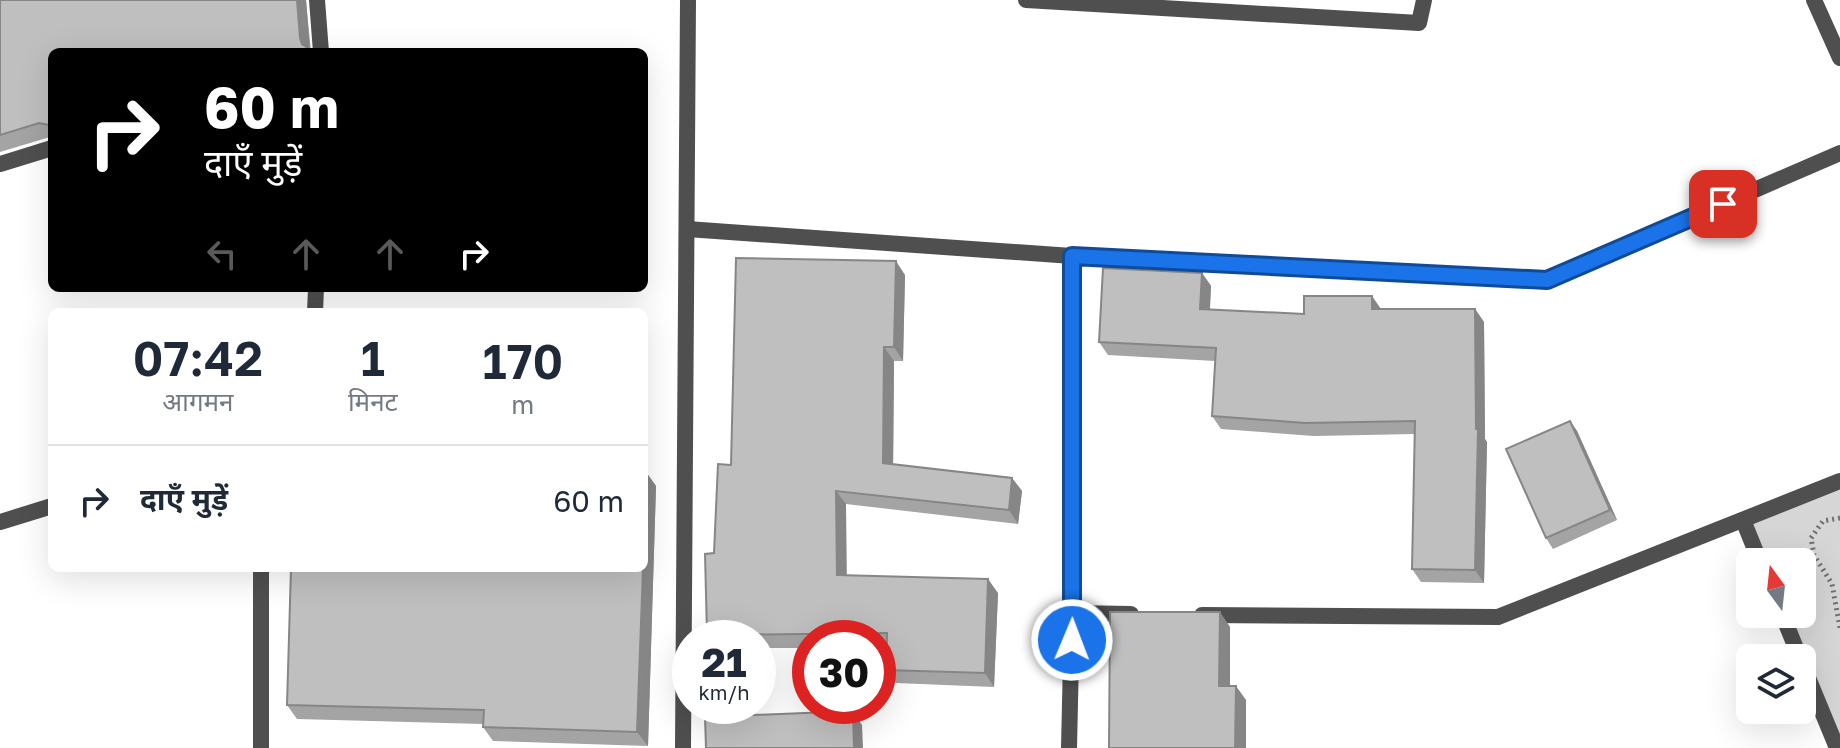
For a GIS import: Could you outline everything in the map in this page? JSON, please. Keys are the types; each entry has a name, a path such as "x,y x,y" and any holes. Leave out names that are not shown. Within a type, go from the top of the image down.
{"street":[{"path":"317,0 321,48"},
{"path":"683,748 688,0"},
{"path":"1026,0 1419,23 1424,0"},
{"path":"1814,0 1840,58"},
{"path":"0,164 48,149"},
{"path":"687,229 1072,256 1547,280 1840,153"},
{"path":"1069,748 1072,256"},
{"path":"1183,614 1498,617 1840,481"},
{"path":"0,522 48,507"},
{"path":"1743,520 1754,548"},
{"path":"261,572 261,748"},
{"path":"1072,613 1151,614"},
{"path":"1816,697 1837,748"}],"path":[{"path":"1840,518 1823,521 1811,538 1814,555 1832,584 1840,628"}],"shaded area":[{"path":"1840,481 1840,748 1816,693 1816,644 1795,644 1788,628 1816,628 1816,548 1754,548 1743,520"}],"building":[{"path":"0,0 297,0 300,38 308,48 48,48 48,125 39,123 0,135"},
{"path":"736,258 896,261 894,347 884,347 883,463 1012,478 1009,510 836,491 837,575 988,579 985,673 896,670 896,620 792,620 792,634 776,634 776,620 707,620 705,554 714,553 718,464 731,465"},
{"path":"1103,268 1202,273 1200,309 1304,314 1304,296 1372,296 1372,309 1475,309 1478,429 1475,570 1412,569 1415,421 1305,423 1212,416 1216,348 1099,342"},
{"path":"1570,421 1610,510 1546,538 1506,449"},
{"path":"291,572 643,572 637,732 483,727 484,710 287,705"},
{"path":"1110,612 1220,612 1219,686 1236,686 1235,748 1109,748"},
{"path":"792,713 792,724 853,724 854,748 706,748 705,724 776,724 776,714"}],"route":[{"path":"1072,640 1072,256 1547,280 1723,204"}]}
